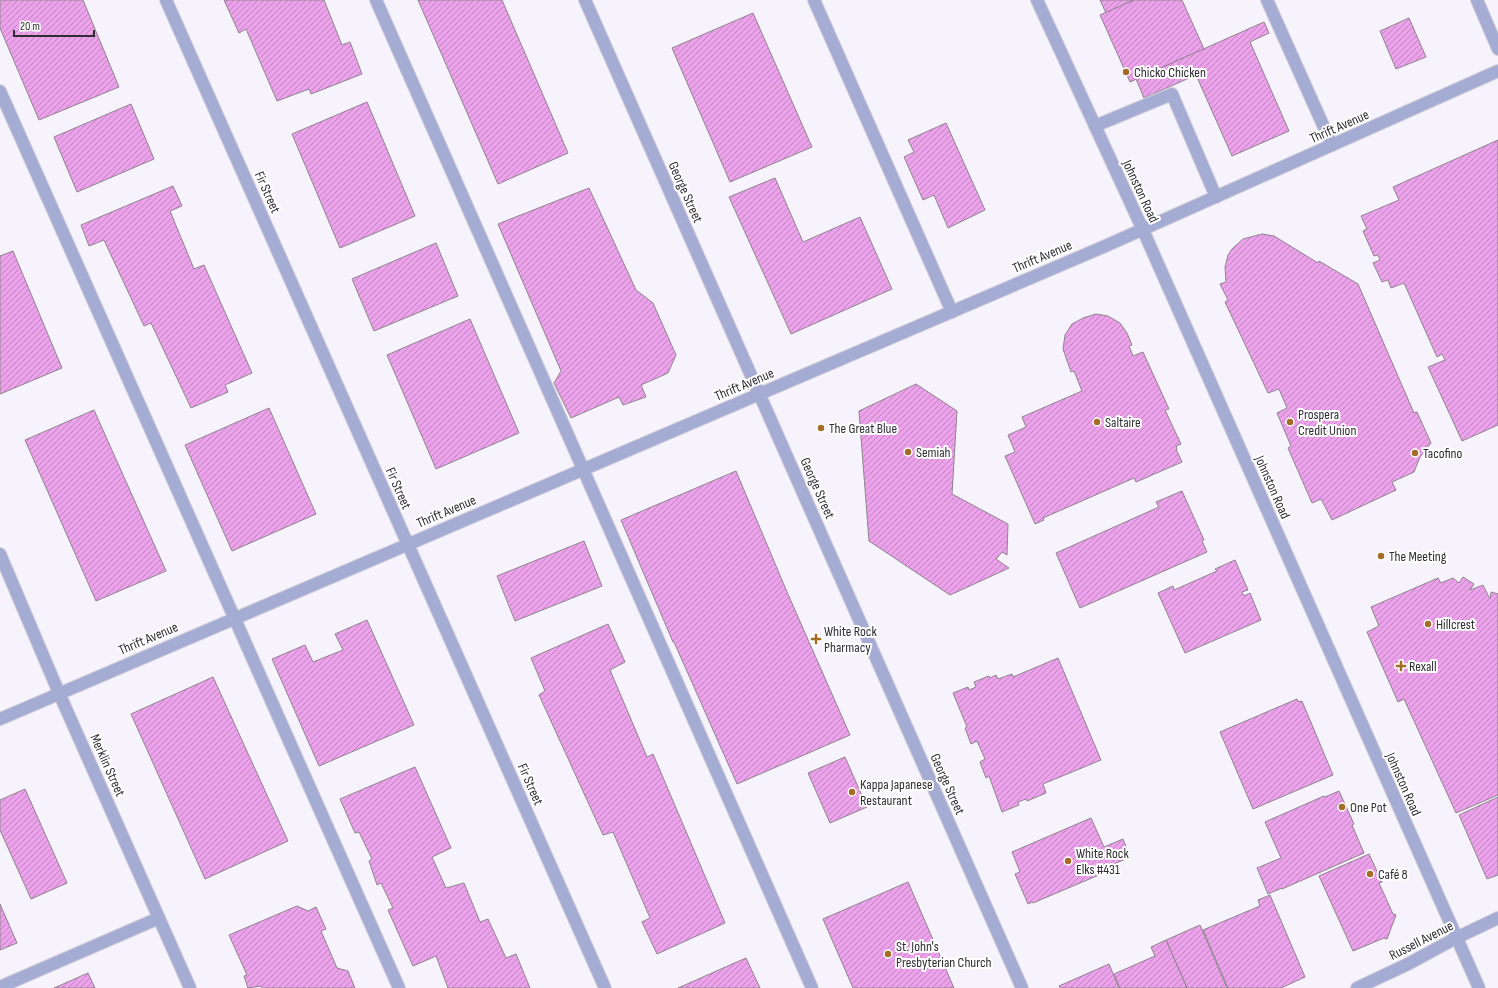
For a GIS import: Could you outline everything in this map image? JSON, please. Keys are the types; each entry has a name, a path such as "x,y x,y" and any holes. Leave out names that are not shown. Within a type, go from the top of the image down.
{"street":[{"name":"Fir Street","path":"166,0 605,988"},
{"path":"376,0 812,988"},
{"name":"George Street","path":"585,0 1022,988"},
{"path":"814,0 952,312"},
{"name":"Johnston Road","path":"1037,0 1143,230 1479,988"},
{"path":"1267,0 1332,146"},
{"path":"1477,0 1498,49"},
{"name":"Thrift Avenue","path":"0,719 583,468 1143,230 1498,71"},
{"path":"0,91 399,988"},
{"path":"1095,126 1172,94 1216,197"},
{"name":"Merklin Street","path":"0,554 59,693 190,988"},
{"path":"0,987 159,918"},
{"name":"Russell Avenue","path":"1357,988 1498,918"}],"building":[{"path":"0,0 83,0 119,87 39,120 0,28"},
{"path":"224,0 324,0 342,45 350,42 362,74 311,94 309,89 277,101 246,29 239,33"},
{"path":"418,0 502,0 568,153 498,184"},
{"path":"1100,0 1134,0 1106,13"},
{"path":"1134,0 1182,0 1204,49 1130,82 1100,15"},
{"path":"753,13 812,147 730,182 672,48"},
{"path":"1409,18 1426,57 1396,69 1380,31"},
{"path":"1264,22 1269,33 1250,42 1289,131 1232,156 1196,75 1144,98 1136,79"},
{"path":"367,102 415,216 340,248 292,134"},
{"path":"131,104 154,159 77,192 54,137"},
{"path":"946,123 985,210 948,228 934,195 923,200 904,157 914,152 908,140"},
{"path":"1498,140 1498,425 1462,441 1428,367 1445,360 1442,354 1437,357 1404,283 1391,288 1388,280 1382,282 1373,263 1380,260 1378,255 1374,256 1363,231 1367,229 1361,216 1399,200 1393,187"},
{"path":"775,178 803,242 860,217 892,289 791,334 729,197"},
{"path":"173,186 182,206 170,211 194,269 204,265 252,373 225,385 228,392 191,408 151,323 144,326 104,240 89,246 81,225"},
{"path":"589,188 636,290 653,303 676,355 668,373 641,385 646,397 623,405 619,397 571,418 554,383 561,371 498,224"},
{"path":"1262,234 1274,236 1318,263 1319,261 1358,284 1414,413 1417,412 1431,443 1420,457 1414,472 1392,482 1396,490 1332,520 1321,499 1312,503 1288,448 1291,446 1277,413 1287,408 1279,389 1268,393 1225,302 1228,300 1220,284 1226,282 1225,267 1228,255 1232,249 1243,239"},
{"path":"436,243 458,296 374,331 352,279"},
{"path":"13,251 62,368 0,394 0,256"},
{"name":"Saltaire","path":"1096,314 1108,316 1120,323 1127,333 1132,345 1129,346 1133,356 1143,352 1169,409 1165,410 1181,444 1176,446 1176,449 1182,462 1136,482 1134,478 1043,518 1044,520 1035,524 1005,456 1015,452 1008,435 1026,427 1022,417 1082,391 1074,371 1071,372 1063,349 1065,335 1072,324 1083,318"},
{"path":"470,319 519,433 436,469 387,355"},
{"name":"Semiah","path":"916,384 957,411 952,494 1008,524 1007,555 1002,552 996,559 1009,568 950,595 869,541 859,411"},
{"path":"269,408 316,514 232,551 185,445"},
{"path":"94,410 166,571 96,601 25,440"},
{"path":"736,471 850,735 737,784 673,642 621,520"},
{"path":"1182,491 1204,540 1202,541 1207,552 1080,608 1056,553 1159,507 1156,502"},
{"path":"584,541 602,586 515,621 497,576"},
{"path":"1235,560 1248,590 1242,592 1244,596 1250,593 1261,620 1185,653 1158,593 1173,586 1174,590 1217,571 1215,569"},
{"path":"1463,577 1474,584 1470,590 1483,585 1490,599 1491,592 1498,594 1498,795 1456,813 1404,699 1398,702 1367,632 1379,626 1371,607 1438,578 1441,583 1453,578 1459,583"},
{"path":"367,620 414,725 319,766 272,659 305,645 313,662 343,650 335,634"},
{"path":"608,624 625,662 610,670 647,757 653,754 725,923 657,954 642,922 650,918 613,832 603,835 539,695 545,691 531,658"},
{"path":"1058,658 1101,760 1043,784 1046,793 1027,801 1026,799 1018,802 1019,805 1002,812 989,776 986,778 980,762 985,759 977,741 971,744 965,728 967,727 953,693 968,687 969,690 976,687 974,682 989,676 990,678 996,675 998,679 1012,674 1013,677"},
{"path":"213,677 288,841 205,879 131,714"},
{"path":"1297,699 1299,702 1302,701 1333,775 1253,809 1220,732"},
{"path":"845,757 867,807 830,823 808,773"},
{"path":"415,767 451,848 432,857 446,888 464,883 480,922 488,919 506,958 516,954 530,988 448,988 436,956 413,966 388,910 393,908 381,883 377,885 369,861 372,859 359,832 355,833 340,799"},
{"path":"25,789 67,883 31,899 0,830 0,800"},
{"path":"1339,791 1354,824 1352,825 1364,853 1268,894 1257,868 1281,858 1265,822"},
{"path":"1498,797 1498,875 1487,879 1459,815"},
{"name":"White Rock Elks #431","path":"1091,818 1104,847 1123,839 1130,857 1112,865 1113,869 1028,904 1015,874 1020,872 1012,852"},
{"path":"1369,854 1382,882 1379,883 1393,914 1396,915 1387,939 1384,938 1353,951 1319,876"},
{"name":"St. John's Presbyterian Church","path":"908,882 954,988 853,988 823,919"},
{"path":"1270,895 1305,977 1281,988 1228,988 1203,930 1260,906 1258,900"},
{"path":"0,904 17,943 0,950"},
{"path":"297,906 308,911 316,907 326,929 321,931 337,968 348,971 355,988 262,988 261,986 248,988 244,976 247,975 229,935"},
{"path":"1200,925 1227,988 1187,988 1166,940"},
{"path":"1166,940 1187,988 1120,988 1114,974 1155,956 1151,947"},
{"path":"746,958 760,988 678,988"},
{"path":"1109,964 1119,988 1060,988 1059,986"},
{"path":"88,973 95,988 54,988"}],"place":[{"name":"Chicko Chicken","path":"1126,72"},
{"name":"Saltaire","path":"1097,422"},
{"name":"Prospera Credit Union","path":"1290,422"},
{"name":"The Great Blue","path":"821,428"},
{"name":"Semiah","path":"908,452"},
{"name":"Tacofino","path":"1415,453"},
{"name":"The Meeting","path":"1381,556"},
{"name":"Hillcrest","path":"1428,624"},
{"name":"White Rock Pharmacy","path":"816,639"},
{"name":"Rexall","path":"1401,666"},
{"name":"Kappa Japanese Restaurant","path":"852,792"},
{"name":"One Pot","path":"1342,807"},
{"name":"White Rock Elks #431","path":"1068,861"},
{"name":"Café 8","path":"1370,874"},
{"name":"St. John's Presbyterian Church","path":"888,954"}]}
